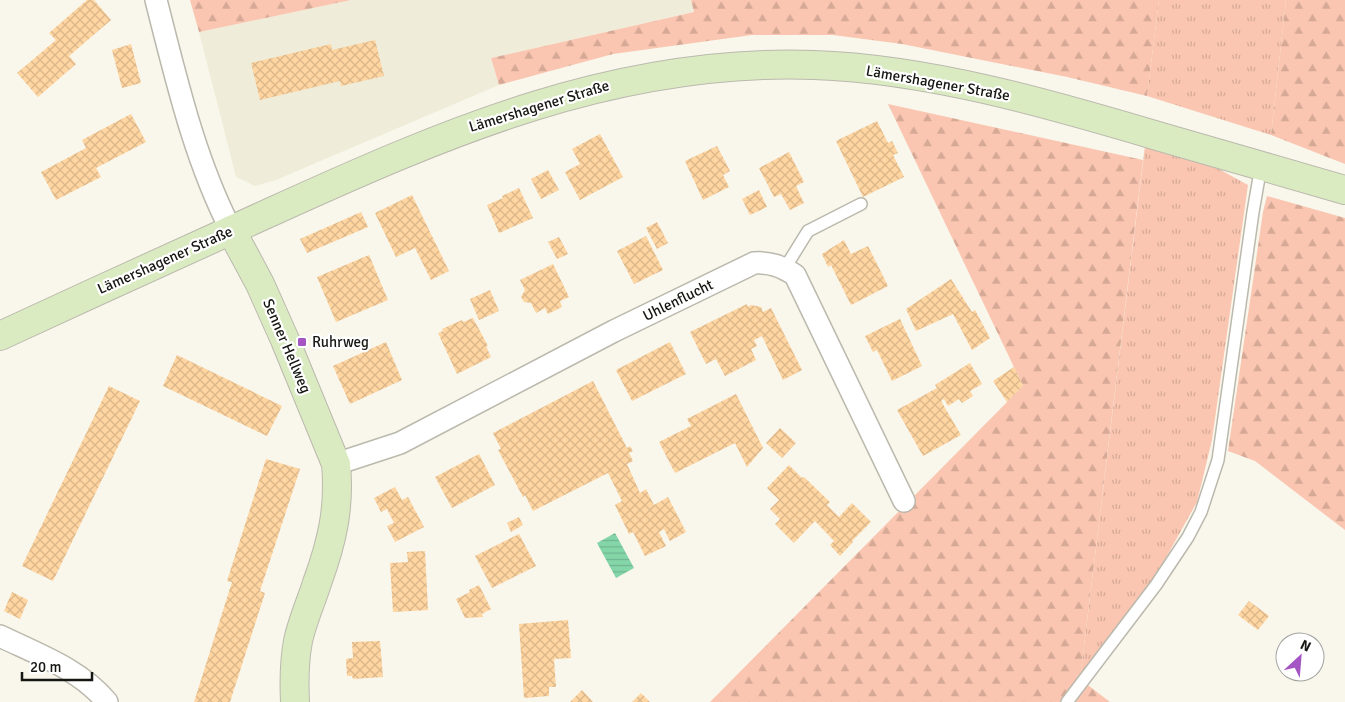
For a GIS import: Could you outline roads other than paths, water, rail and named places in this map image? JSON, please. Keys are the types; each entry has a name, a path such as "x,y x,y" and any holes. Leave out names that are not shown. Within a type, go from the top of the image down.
{"main road":[{"name":"Lämershagener Straße","path":"0,336 352,175 459,131 542,102 629,80 687,71 735,66 817,65 901,74 942,81 1019,97 1107,120 1345,190"},
{"name":"Senner Hellweg","path":"231,230 260,284 282,332 336,464 338,486 335,523 299,640 294,670 295,702"}],"street":[{"name":"Senner Hellweg","path":"156,0 179,87 208,181 231,230"},
{"name":"Uhlenflucht","path":"336,464 400,443 614,332 754,263 774,264 785,268"},
{"path":"785,268 795,275 904,501"},
{"path":"0,636 66,668 83,679 107,702"}],"lane":[{"path":"1067,702 1156,585 1188,537 1207,496 1218,460 1261,166"},
{"path":"785,268 808,231 861,204"}],"place":[{"name":"Ruhrweg","path":"302,342"}]}
